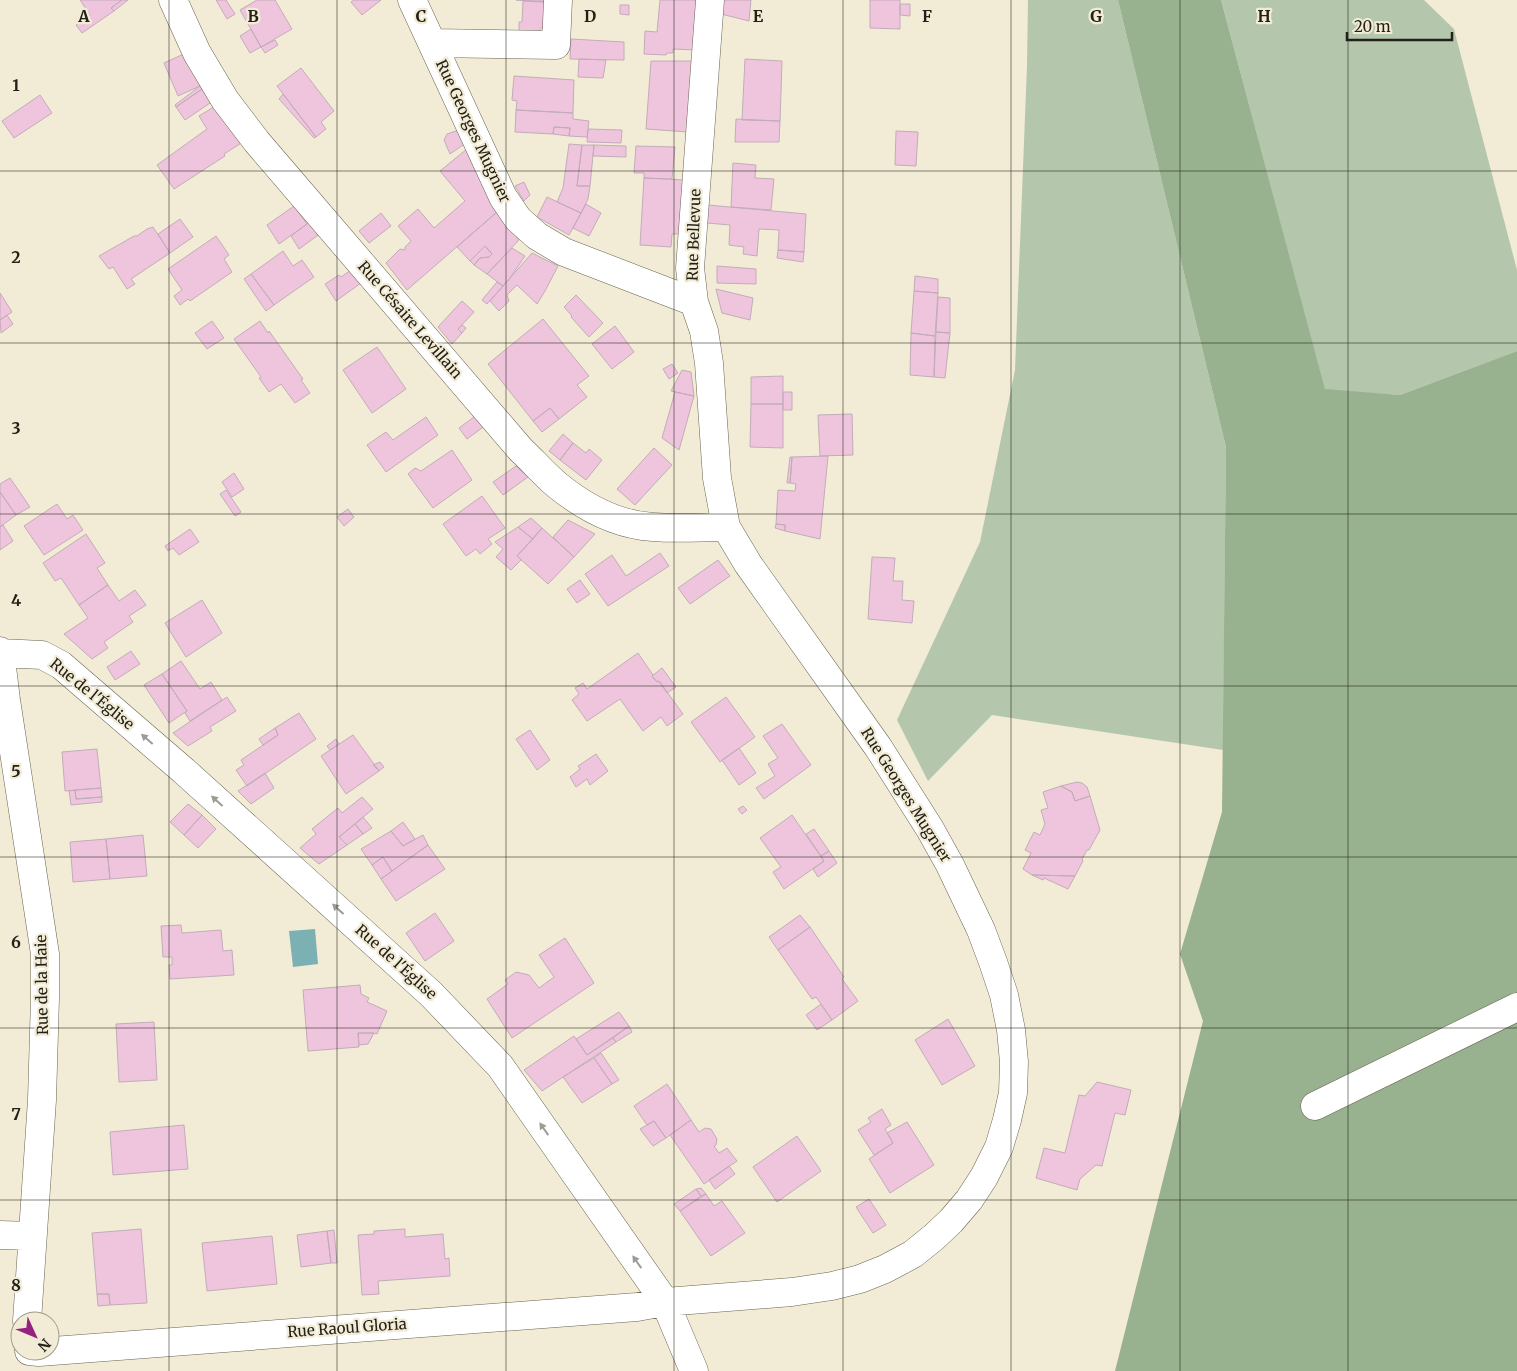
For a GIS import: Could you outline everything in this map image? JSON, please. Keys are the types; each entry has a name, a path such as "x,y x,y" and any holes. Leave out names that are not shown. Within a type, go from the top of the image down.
{"street":[{"name":"Rue Césaire Levillain","path":"173,0 197,54 225,100 257,142 521,450 556,484 602,514 624,522 652,527 726,527"},
{"name":"Rue Georges Mugnier","path":"412,0 502,197 518,219 537,236 564,252 694,302"},
{"path":"432,43 556,45 558,0"},
{"name":"Rue Bellevue","path":"710,0 690,268 694,302 704,331 709,363 717,478 726,527"},
{"name":"Rue Georges Mugnier","path":"665,1302 784,1293 832,1286 860,1279 885,1269 913,1254 951,1220 969,1200 984,1177 999,1147 1013,1093 1014,1062 1011,1030 1004,995 981,930 954,873 930,829 878,747 748,564 726,527"},
{"name":"Rue de l'Église","path":"0,652 42,655 61,665 184,771 431,994 500,1066 665,1302 694,1371"},
{"name":"Rue de la Haie","path":"0,652 24,825 45,954 42,1100 28,1311"},
{"path":"1315,1106 1517,1006"},
{"path":"0,1235 32,1236"},
{"name":"Rue Raoul Gloria","path":"60,1350 637,1307 665,1302"}],"green space":[{"path":"1028,0 1118,0 1226,447 1223,750 992,715 928,781 897,720 980,542 1015,370"},
{"path":"1118,0 1221,0 1325,389 1400,395 1517,351 1517,1371 1115,1371 1203,1021 1180,954 1222,812 1226,447"},
{"path":"1221,0 1424,0 1454,29 1517,270 1517,351 1400,395 1325,390"}],"water":[{"path":"315,929 318,964 293,967 289,931"}],"building":[{"path":"80,0 122,0 111,8 114,11 82,33 76,25 90,15"},
{"path":"122,0 128,0 114,11 111,8"},
{"path":"216,0 226,0 235,14 227,19"},
{"path":"257,0 275,0 292,29 261,47 240,10"},
{"path":"354,0 381,0 362,15 351,2"},
{"path":"516,0 545,0 545,2"},
{"path":"660,0 699,0 695,50 673,49 673,53 667,53 666,55 644,54 645,31 657,32"},
{"path":"722,0 751,0 749,21 721,14"},
{"path":"870,0 900,0 900,29 870,28"},
{"path":"523,1 545,2 544,25 537,33 519,32 519,22 522,22"},
{"path":"900,4 910,4 910,16 900,15"},
{"path":"620,5 629,5 629,15 620,14"},
{"path":"251,29 261,47 250,53 240,36"},
{"path":"571,39 624,42 624,60 570,59"},
{"path":"275,40 278,45 265,53 261,47"},
{"path":"186,53 200,86 178,96 164,63"},
{"path":"579,59 606,60 603,78 578,77"},
{"path":"745,59 782,61 780,121 742,120"},
{"path":"651,61 694,61 688,132 646,129"},
{"path":"301,68 334,111 321,122 326,129 316,137 277,86"},
{"path":"514,76 574,80 573,113 516,110 517,101 512,100"},
{"path":"200,86 202,89 176,107 175,105"},
{"path":"202,89 213,101 185,120 176,107"},
{"path":"283,94 316,137 314,138 279,99"},
{"path":"40,95 52,113 14,138 2,121"},
{"path":"217,105 243,142 174,189 157,165 207,129 199,116"},
{"path":"516,110 573,113 573,119 589,121 587,137 569,136 570,128 554,127 553,134 515,132"},
{"path":"736,119 780,121 779,142 735,142"},
{"path":"554,127 570,128 569,136 553,134"},
{"path":"588,129 622,130 621,143 587,142"},
{"path":"459,130 466,143 450,154 444,140 447,134"},
{"path":"896,131 918,132 916,166 895,165"},
{"path":"569,144 582,145 577,186 590,186 588,199 581,213 557,202 563,188"},
{"path":"582,145 594,145 590,186 577,186"},
{"path":"594,145 626,146 626,157 593,156"},
{"path":"636,146 675,147 672,179 644,178 644,173 634,173"},
{"path":"468,148 497,212 407,290 386,263 400,249 405,250 405,247 411,241 398,226 418,209 434,228 465,201 440,171"},
{"path":"733,163 756,165 755,178 774,179 771,210 731,207"},
{"path":"644,178 685,180 680,234 672,234 671,247 640,245"},
{"path":"524,182 530,195 524,201 515,186"},
{"path":"547,197 581,213 569,235 537,217"},
{"path":"586,204 601,213 589,236 573,228"},
{"path":"708,205 806,214 804,252 778,250 779,230 759,229 757,256 743,254 744,247 729,245 730,225 707,223"},
{"path":"294,206 307,224 279,244 267,225"},
{"path":"497,212 519,240 487,274 474,265 480,258 489,257 492,254 485,246 470,261 457,247"},
{"path":"381,213 391,226 369,243 359,231"},
{"path":"180,219 193,237 170,253 158,234"},
{"path":"311,221 321,233 299,249 291,236"},
{"path":"153,227 170,253 131,279 135,284 127,289 113,267 109,269 99,256"},
{"path":"216,236 229,255 224,259 232,272 190,301 188,299 180,305 174,296 182,290 168,269"},
{"path":"485,246 492,254 489,257 480,258 474,265 470,261"},
{"path":"512,248 525,256 503,286 487,274"},
{"path":"778,250 804,252 803,262 777,258"},
{"path":"283,251 293,266 302,260 314,277 274,305 251,274"},
{"path":"532,253 558,266 545,291 537,304 517,285 507,295 509,301 499,311 490,301"},
{"path":"717,266 756,269 756,284 717,283"},
{"path":"351,270 361,283 336,301 325,284"},
{"path":"251,274 274,305 266,311 244,279"},
{"path":"915,276 938,279 938,293 914,291"},
{"path":"497,282 503,286 487,304 482,300"},
{"path":"716,289 753,298 750,320 722,313"},
{"path":"914,291 938,293 935,336 911,333"},
{"path":"0,293 12,312 0,320"},
{"path":"576,295 603,323 589,337 564,307"},
{"path":"938,297 950,298 950,333 936,332"},
{"path":"462,301 474,312 458,329 462,333 452,344 438,327"},
{"path":"7,315 13,324 1,333 0,320"},
{"path":"543,319 589,376 577,385 587,397 559,419 550,408 533,421 488,364"},
{"path":"212,321 224,338 207,349 195,333"},
{"path":"260,321 303,379 301,380 310,393 295,403 281,384 269,392 259,378 261,377 234,339"},
{"path":"462,325 466,328 462,333 458,329"},
{"path":"615,326 634,352 612,369 592,344"},
{"path":"936,332 950,333 945,378 934,377"},
{"path":"911,333 935,336 934,377 910,375"},
{"path":"377,347 406,389 372,413 343,370"},
{"path":"672,364 678,373 669,379 663,369"},
{"path":"682,370 691,372 694,396 671,391"},
{"path":"783,376 783,404 751,404 751,377"},
{"path":"675,392 694,396 679,450 662,438"},
{"path":"783,392 792,392 792,410 783,410"},
{"path":"751,404 783,404 783,448 750,447"},
{"path":"550,408 559,419 542,432 533,421"},
{"path":"478,414 486,425 467,439 459,428"},
{"path":"852,414 853,455 820,456 818,415"},
{"path":"426,417 438,435 386,472 367,445 386,432 393,440"},
{"path":"563,434 573,443 560,460 549,451"},
{"path":"573,443 586,453 589,449 602,460 586,480 560,460"},
{"path":"654,448 672,465 635,505 617,489"},
{"path":"452,450 472,480 433,508 408,474 415,468 421,471"},
{"path":"828,456 820,539 785,531 785,525 776,524 778,490 795,491 796,484 790,483 792,457"},
{"path":"790,457 792,457 790,483 787,483"},
{"path":"516,466 528,477 503,495 493,482"},
{"path":"234,473 244,489 232,497 222,482"},
{"path":"10,478 30,507 16,515 0,492 0,484"},
{"path":"226,490 241,512 235,516 220,494"},
{"path":"0,492 16,515 0,527"},
{"path":"482,496 505,528 488,539 492,544 480,554 476,549 466,556 443,524"},
{"path":"57,504 67,519 73,515 83,530 44,555 24,526"},
{"path":"348,509 354,517 344,526 337,517"},
{"path":"531,518 542,528 533,539 518,527"},
{"path":"568,520 595,534 574,557 553,537"},
{"path":"776,524 785,525 785,531 775,528"},
{"path":"3,525 13,541 0,550 0,527"},
{"path":"518,527 533,539 517,556 521,560 511,570 496,557 503,549 495,542"},
{"path":"542,528 574,557 548,584 517,556"},
{"path":"190,529 199,542 179,555 173,548 168,551 165,546"},
{"path":"86,534 105,563 97,568 108,585 79,605 61,578 55,581 43,563"},
{"path":"660,553 669,566 608,606 585,574 612,555 626,576"},
{"path":"872,557 895,558 893,581 903,581 902,600 914,601 912,623 868,619"},
{"path":"718,560 730,576 690,604 678,588"},
{"path":"580,580 590,594 577,603 567,589"},
{"path":"108,585 119,601 135,590 146,605 129,616 133,622 104,642 108,648 92,659 64,634 88,618 79,605"},
{"path":"202,600 222,633 186,657 165,623"},
{"path":"131,651 140,664 115,680 107,667"},
{"path":"638,653 652,676 657,682 659,681 683,714 667,726 661,717 643,731 620,699 587,721 572,700 579,694 575,688 583,683 587,689"},
{"path":"181,661 200,689 211,682 222,700 190,721 185,713 187,711 162,674"},
{"path":"662,668 676,687 667,693 659,681 657,682 652,676"},
{"path":"162,674 187,711 169,723 144,685"},
{"path":"227,697 236,711 210,727 212,731 188,746 173,733"},
{"path":"726,697 755,737 720,762 691,722"},
{"path":"299,713 316,739 247,786 236,770 244,765 241,760 278,735 275,728"},
{"path":"782,724 811,765 764,799 756,788 775,776 768,764 778,758 763,736"},
{"path":"275,728 278,735 263,745 259,739"},
{"path":"530,730 550,760 537,770 516,739"},
{"path":"353,735 379,771 346,794 321,756"},
{"path":"336,739 339,744 330,750 327,746"},
{"path":"739,748 756,773 739,785 722,760"},
{"path":"97,749 101,788 65,791 62,752"},
{"path":"596,754 608,771 590,785 587,779 576,787 570,777 580,769 578,766"},
{"path":"380,762 384,767 379,771 373,765"},
{"path":"265,773 274,788 251,804 238,791"},
{"path":"1077,782 1087,787 1090,796 1075,801 1072,792 1061,786"},
{"path":"1061,786 1072,792 1075,801 1090,796 1100,830 1082,859 1083,861 1075,876 1032,875 1023,869 1031,853 1025,850 1034,832 1040,835 1045,824 1041,810 1048,808 1043,792"},
{"path":"101,788 102,797 76,799 75,790"},
{"path":"75,790 76,799 102,797 102,802 71,805 69,791"},
{"path":"362,797 373,809 339,837 347,845 319,864 300,848 316,834 312,829 338,808 342,813"},
{"path":"188,804 202,815 184,835 170,822"},
{"path":"743,806 747,810 742,814 738,809"},
{"path":"202,815 216,829 198,848 184,835"},
{"path":"792,815 824,861 784,889 773,872 781,867 760,838"},
{"path":"363,817 372,828 363,834 355,824"},
{"path":"403,822 415,839 403,846 391,831"},
{"path":"355,824 363,834 347,845 339,837"},
{"path":"814,829 829,851 821,856 806,834"},
{"path":"391,831 403,846 423,835 428,845 392,871 383,857 372,865 361,849"},
{"path":"143,835 147,876 110,879 106,839"},
{"path":"106,839 110,879 73,882 70,842"},
{"path":"428,845 445,869 396,901 381,879"},
{"path":"829,851 837,863 818,877 813,869 824,861 821,856"},
{"path":"383,857 392,871 381,879 372,865"},
{"path":"1032,875 1075,876 1068,889 1044,878 1043,880"},
{"path":"435,913 454,941 425,961 406,933"},
{"path":"800,915 810,927 778,950 769,937"},
{"path":"181,925 182,933 221,930 223,951 232,950 234,975 170,979 169,965 172,965 172,957 163,957 161,926"},
{"path":"810,927 858,1001 832,1020 816,997 812,999 778,950"},
{"path":"565,938 594,983 512,1038 487,999 508,984 505,980 516,972 529,975 539,988 554,977 539,955"},
{"path":"360,985 361,994 369,998 367,1002 387,1011 377,1034 358,1033 359,1047 308,1051 303,990"},
{"path":"821,1004 832,1020 817,1030 806,1015"},
{"path":"619,1012 629,1026 587,1055 576,1039"},
{"path":"948,1019 975,1066 942,1085 915,1040"},
{"path":"154,1022 157,1080 119,1082 116,1024"},
{"path":"629,1026 632,1032 616,1042 613,1038"},
{"path":"358,1033 374,1033 368,1044 359,1045"},
{"path":"574,1036 587,1055 613,1038 616,1042 542,1091 524,1070"},
{"path":"601,1053 619,1080 612,1084 594,1058"},
{"path":"594,1058 612,1084 582,1103 563,1077"},
{"path":"1097,1082 1131,1090 1125,1115 1115,1113 1102,1166 1096,1165 1080,1179 1077,1190 1036,1178 1044,1148 1065,1153 1079,1095 1085,1096"},
{"path":"667,1084 691,1120 666,1138 654,1121 647,1125 634,1106"},
{"path":"882,1109 891,1125 885,1129 893,1143 874,1155 858,1130 871,1122 868,1118"},
{"path":"691,1120 699,1132 705,1128 711,1129 717,1139 714,1146 719,1153 727,1148 737,1161 704,1184 670,1135"},
{"path":"654,1121 666,1138 653,1146 640,1129"},
{"path":"907,1122 934,1165 890,1193 869,1159 893,1143 887,1133"},
{"path":"184,1125 188,1169 113,1175 110,1132"},
{"path":"797,1136 821,1171 777,1202 753,1167"},
{"path":"729,1166 735,1174 715,1189 709,1180"},
{"path":"701,1188 706,1194 701,1196 696,1189"},
{"path":"696,1189 701,1196 680,1211 674,1204"},
{"path":"706,1194 714,1206 722,1201 745,1233 711,1256 680,1211"},
{"path":"869,1199 886,1225 873,1233 856,1207"},
{"path":"141,1229 147,1303 110,1305 109,1294 97,1294 92,1233"},
{"path":"405,1229 405,1237 443,1234 445,1259 449,1258 450,1276 378,1281 379,1294 362,1295 358,1235 374,1234 374,1231"},
{"path":"334,1230 337,1263 331,1263 327,1231"},
{"path":"327,1231 331,1263 301,1267 297,1235"},
{"path":"272,1236 277,1284 207,1291 202,1243"},
{"path":"97,1294 109,1294 110,1305 98,1306"}]}
